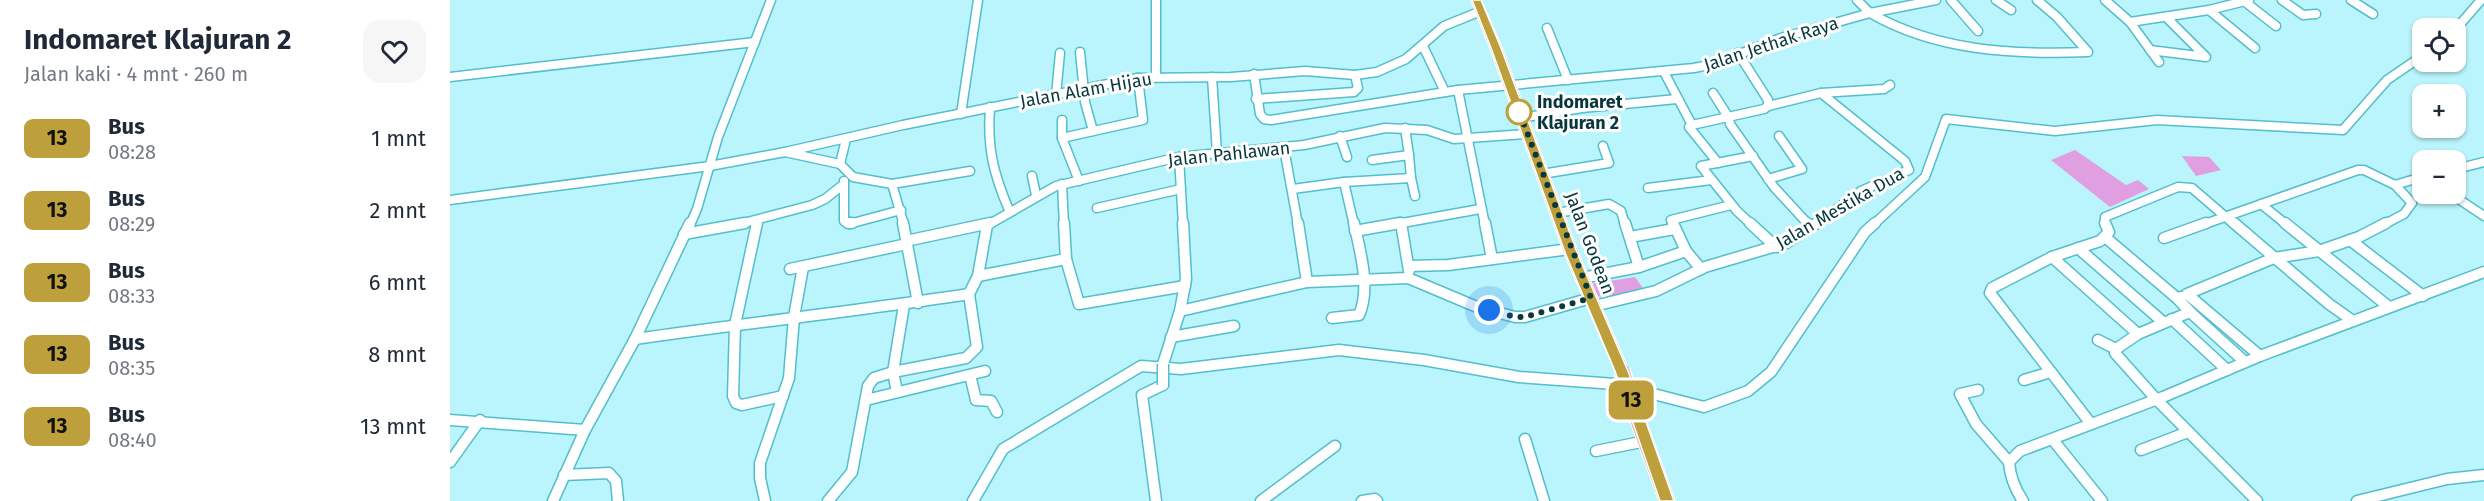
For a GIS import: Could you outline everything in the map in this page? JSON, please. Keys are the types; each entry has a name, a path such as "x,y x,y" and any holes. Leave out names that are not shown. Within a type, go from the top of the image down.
{"main road":[{"name":"Jalan Godean","path":"1478,5 1570,249 1622,371 1667,501"}],"street":[{"path":"553,501 585,430 635,339 697,209 718,137 771,0"},
{"path":"961,114 978,0"},
{"name":"Jalan Jethak Raya","path":"1256,99 1262,117 1271,120 1458,90 1664,72 1714,64 1738,53 1870,13 1857,0"},
{"path":"1870,13 1914,2 1936,0"},
{"path":"1951,0 1978,31"},
{"path":"1996,0 2000,5 2011,10"},
{"path":"1870,13 1891,25 1959,47 2041,54 2088,52 2057,17 2037,0"},
{"path":"2104,0 2130,22 2159,62"},
{"path":"2206,0 2212,9 2255,48"},
{"path":"2282,0 2303,15 2316,14"},
{"path":"2351,0 2373,14"},
{"path":"2465,18 2481,0"},
{"path":"2130,22 2212,9 2246,1 2276,26"},
{"path":"1156,3 1156,76"},
{"name":"Jalan Alam Hijau","path":"450,200 710,166 1138,78 1212,77 1305,71 1355,75 1377,72 1406,59 1444,26 1478,5"},
{"path":"2150,50 2206,57 2166,17"},
{"path":"1547,28 1568,80"},
{"path":"450,77 755,42"},
{"path":"1423,46 1445,92"},
{"path":"1080,52 1082,91 1086,115 1093,131"},
{"path":"1056,94 1060,53"},
{"path":"1738,53 1768,100 1768,106"},
{"path":"973,501 1003,449 1141,366 1181,369 1340,350 1424,360 1519,377 1615,384 1704,407 1748,391 1771,372 1865,232 1925,177 1946,119 2055,131 2157,120 2343,130 2387,80 2412,63"},
{"path":"1664,72 1692,125"},
{"path":"1254,74 1256,99 1354,92 1358,88 1355,75"},
{"path":"1212,77 1217,153"},
{"path":"1062,138 1143,120 1138,78"},
{"path":"1692,125 1729,118 1821,93 1884,89 1890,85"},
{"path":"1458,90 1469,139 1480,209 1492,259"},
{"path":"1713,93 1729,118 1730,124 1768,179 1811,227"},
{"name":"Jalan Mestika Dua","path":"1180,311 1307,282 1363,275 1409,273 1477,307 1515,317 1525,317 1560,305 1656,291 1701,269 1776,247 1811,227 1861,191 1909,170 1905,160 1821,93"},
{"path":"1521,118 1582,108 1677,99"},
{"path":"990,107 987,144 994,178 1010,210"},
{"path":"1062,120 1062,138 1078,181"},
{"path":"1692,125 1689,127 1718,163"},
{"name":"Jalan Pahlawan","path":"790,269 987,225 1036,195 1062,184 1179,157 1284,148 1385,128 1427,130 1454,139 1527,134"},
{"path":"1404,128 1415,196"},
{"path":"1340,136 1347,157"},
{"path":"1768,179 1802,169 1779,136"},
{"path":"846,139 842,167 844,221 849,224 901,210"},
{"path":"1542,174 1605,165 1609,161 1603,146"},
{"path":"1284,148 1293,189 1307,282"},
{"path":"785,152 842,167 854,177 892,184 970,171"},
{"path":"1372,160 1409,154"},
{"path":"1753,156 1701,166 1731,205 1776,247"},
{"path":"1156,501 1142,396 1163,385 1162,364 1180,311 1185,286 1179,157"},
{"path":"2466,166 2484,162"},
{"path":"2164,238 2358,170 2364,170 2395,185 2412,203 2404,214 2350,240 2319,251 2274,258 2182,297"},
{"path":"1032,176 1036,195"},
{"path":"1293,189 1344,182 1411,178"},
{"path":"1648,188 1711,180"},
{"path":"2395,185 2412,180"},
{"path":"1332,318 1359,315 1362,312 1363,275 1344,182"},
{"path":"684,234 757,221 812,205 825,199 844,184"},
{"path":"892,184 901,210 918,303"},
{"path":"1062,184 1066,259 1079,304 1185,286"},
{"path":"2091,424 1990,293 1992,288 2052,257 2105,237 2109,232 2104,222 2107,215 2178,186 2192,188 2227,215 2274,258 2353,321"},
{"path":"1097,208 1181,189"},
{"path":"2260,204 2389,307"},
{"path":"2466,204 2484,216"},
{"path":"1557,213 1613,205 1622,211 1639,267"},
{"path":"1701,269 1686,251 1671,220 1731,205"},
{"path":"1355,231 1480,209"},
{"path":"757,221 735,325 733,396 736,403 742,405 783,396"},
{"path":"1401,223 1409,273 1448,265 1570,249"},
{"path":"828,501 852,472 870,382 879,376 966,357 975,352 977,347 969,294 978,276 987,225"},
{"path":"1630,237 1674,229"},
{"path":"2105,237 2260,356"},
{"path":"2350,240 2423,296"},
{"path":"2078,248 2227,370"},
{"path":"1582,278 1639,267 1686,251"},
{"path":"2052,257 2138,334"},
{"path":"978,276 1066,259"},
{"path":"763,500 760,463 789,378 794,317 803,267"},
{"path":"2008,462 2020,451 2053,440 2260,356 2484,272"},
{"path":"635,339 794,317 848,313 969,294"},
{"path":"2182,297 2190,312 2245,362"},
{"path":"897,392 894,372 904,305"},
{"path":"2116,349 2138,334 2190,312"},
{"path":"1170,336 1234,326"},
{"path":"2098,340 2116,349"},
{"path":"2116,349 2115,353 2156,399 2257,501"},
{"path":"866,400 985,371"},
{"path":"2024,380 2051,372"},
{"path":"970,375 976,400 991,401 997,412"},
{"path":"1978,390 1960,394 1976,424 2008,462 2014,487 2024,501"},
{"path":"450,420 480,420 585,430"},
{"path":"450,462 480,420"},
{"path":"2141,450 2188,432"},
{"path":"1525,440 1544,501"},
{"path":"2053,440 2102,501"},
{"path":"1596,451 1646,441"},
{"path":"1261,501 1335,446"},
{"path":"564,475 609,473 616,481 618,501"},
{"path":"2357,501 2448,479 2484,475"}],"shaded area":[{"path":"2075,150 2126,185 2138,180 2149,189 2110,207 2051,160"},
{"path":"2182,156 2209,157 2221,170 2196,176"},
{"path":"1635,277 1645,291 1597,297 1591,284"}],"bus line":[{"name":"13","path":"1476,0 1510,85 1572,255 1622,371 1667,501"}],"place":[{"name":"Indomaret Klajuran 2","path":"1519,112"}],"route":[{"path":"1489,310 1515,317 1525,317 1567,303 1591,298 1572,255 1518,109 1519,112"}]}
